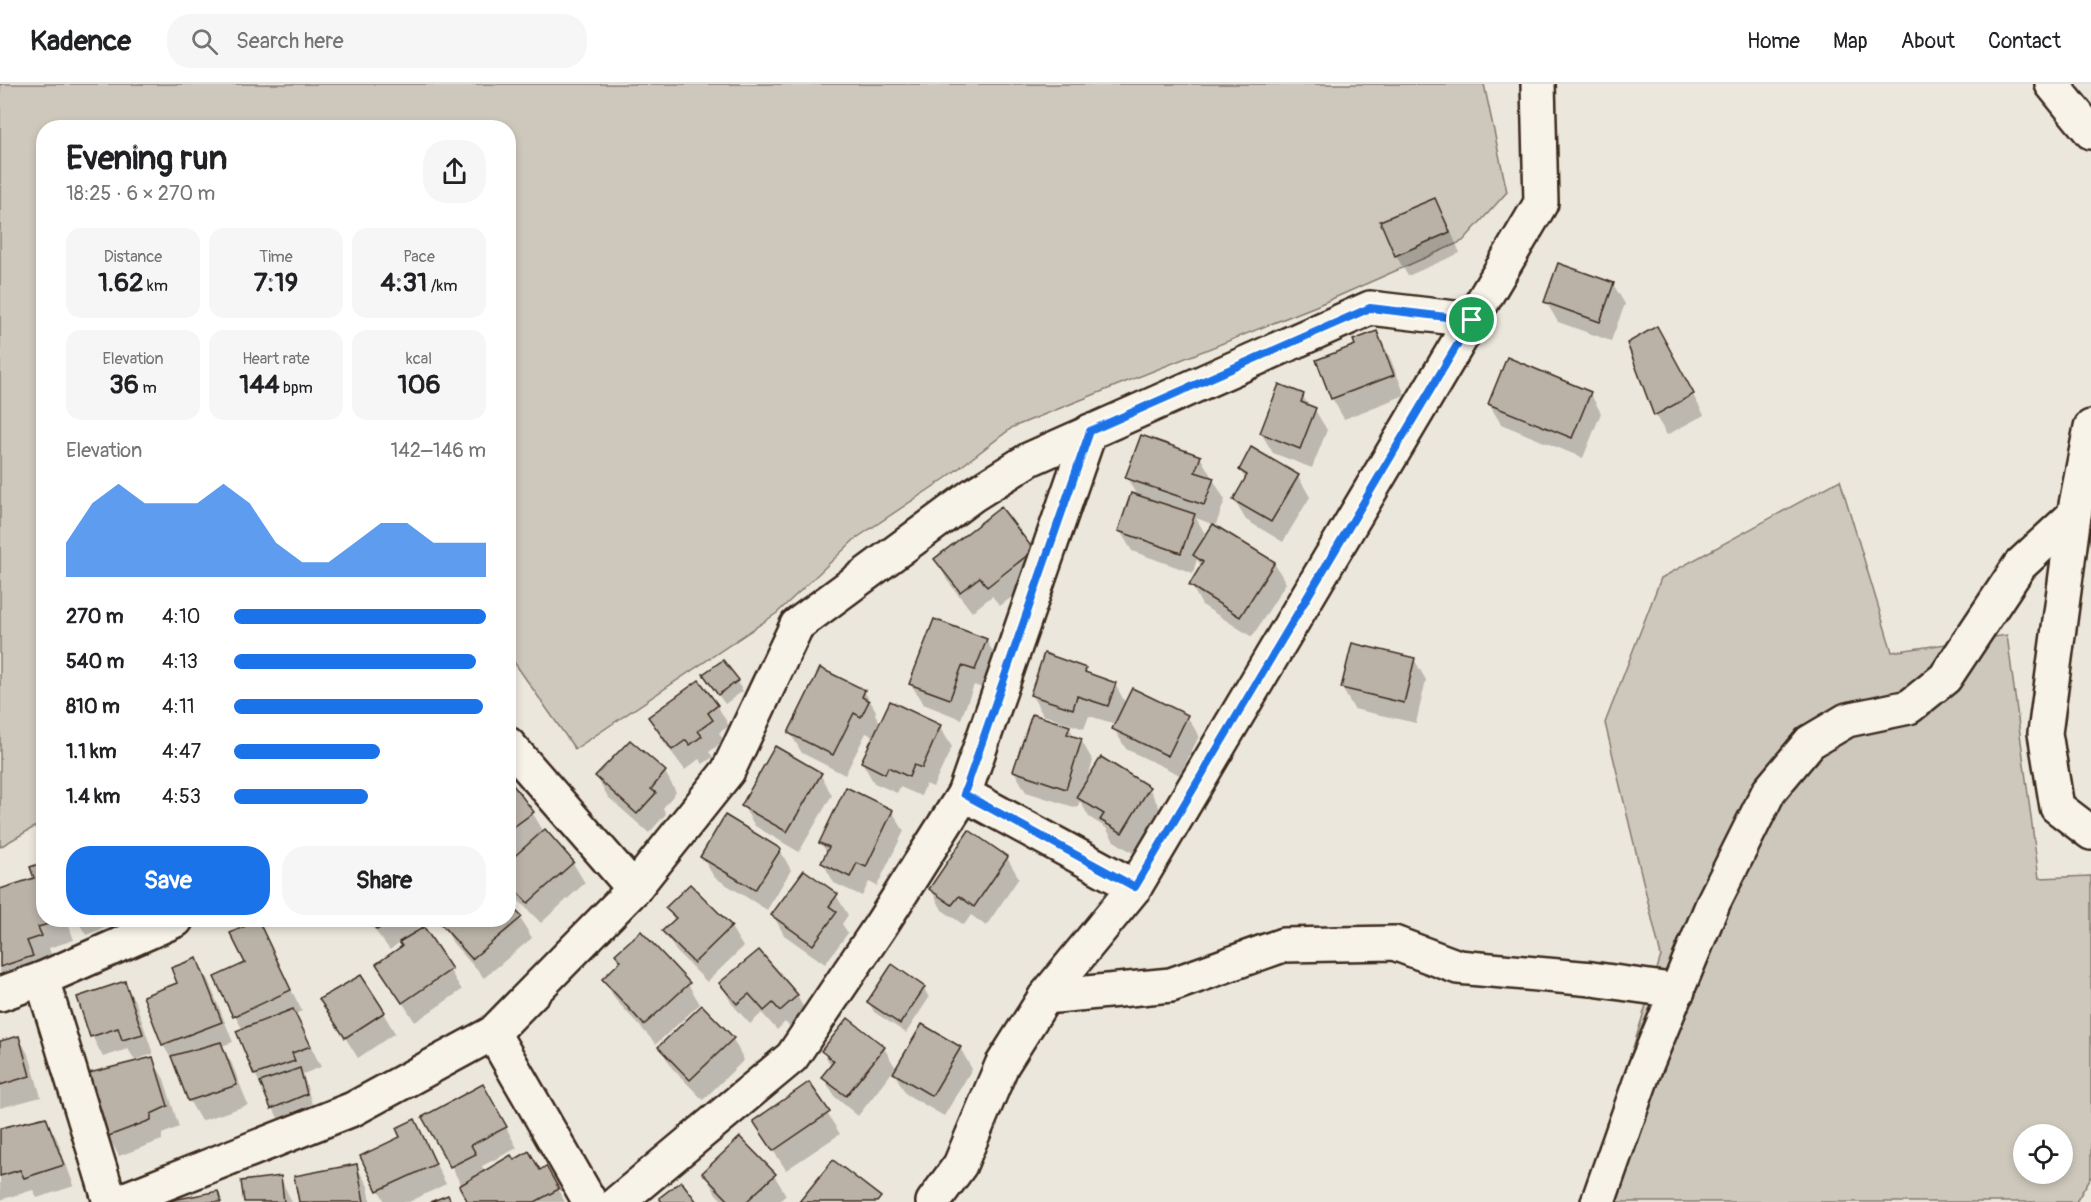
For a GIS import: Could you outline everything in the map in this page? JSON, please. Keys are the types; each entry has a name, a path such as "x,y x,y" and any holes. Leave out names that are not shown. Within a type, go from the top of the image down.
{"street":[{"path":"933,1202 960,1165 1002,1065 1045,997 1135,887 1541,203 1538,84"},
{"path":"2052,84 2091,132"},
{"path":"118,1202 352,1109 493,1033 634,889 728,771 797,625 973,495 1030,459 1370,308 1472,320"},
{"path":"2091,427 2074,515 2045,733 2057,807 2091,833"},
{"path":"618,1202 792,1057 881,925 964,794 1090,431"},
{"path":"1598,1202 1645,1068 1714,901 1769,791 1810,742 1847,720 1909,707 1945,678 2020,565 2074,515"},
{"path":"516,753 634,889"},
{"path":"964,794 1135,887"},
{"path":"0,994 42,979 160,927"},
{"path":"1045,997 1171,985 1283,945 1394,943 1458,967 1592,979 1678,991"},
{"path":"42,979 110,1202"},
{"path":"493,1033 590,1202"}],"shaded area":[{"path":"0,84 1484,84 1507,192 1463,241 1316,306 1013,427 946,478 855,539 777,613 575,749 516,665 516,120 36,120 36,826 0,847"},
{"path":"1840,480 1892,652 2007,635 2039,878 2091,876 2091,1177 2076,1202 1586,1202 1661,956 1605,723 1661,578"}],"building":[{"path":"1435,198 1450,232 1395,256 1380,221"},
{"path":"1558,263 1614,283 1600,322 1544,302"},
{"path":"1657,326 1694,394 1654,416 1627,343"},
{"path":"1377,331 1394,375 1331,399 1316,360 1355,345 1353,340"},
{"path":"1507,357 1591,392 1572,438 1488,404"},
{"path":"1279,384 1304,394 1301,402 1316,408 1300,449 1260,433"},
{"path":"1141,435 1201,456 1195,472 1214,478 1204,505 1125,478"},
{"path":"1251,447 1299,475 1271,522 1233,500 1247,475 1239,470"},
{"path":"1131,493 1195,514 1181,553 1118,531"},
{"path":"1001,507 1034,550 987,587 980,577 960,592 934,559"},
{"path":"1213,524 1275,562 1240,617 1189,585 1203,562 1193,555"},
{"path":"934,619 987,639 975,670 962,666 950,699 909,684"},
{"path":"1352,643 1415,658 1404,703 1341,688"},
{"path":"1044,653 1086,668 1085,672 1116,683 1108,706 1077,696 1073,709 1030,695"},
{"path":"723,660 739,680 718,695 703,674"},
{"path":"820,668 865,690 862,697 869,701 861,717 854,713 833,755 788,733"},
{"path":"699,680 718,705 708,713 713,720 698,731 702,736 690,745 686,740 672,750 648,717"},
{"path":"1132,688 1188,715 1168,756 1112,729"},
{"path":"890,701 941,725 922,768 914,765 909,777 888,767 885,774 861,762"},
{"path":"1032,714 1070,726 1067,734 1082,739 1066,789 1013,771"},
{"path":"630,740 666,771 651,789 656,793 637,814 595,776"},
{"path":"775,746 822,773 787,832 741,806"},
{"path":"1101,757 1150,787 1122,833 1100,820 1104,814 1076,797"},
{"path":"846,787 893,810 866,867 857,863 850,877 821,863 829,847 819,843"},
{"path":"516,789 534,812 516,825"},
{"path":"725,815 781,849 755,890 700,857"},
{"path":"545,829 574,862 528,903 516,891 516,855"},
{"path":"969,830 1008,857 974,907 959,896 952,905 929,889"},
{"path":"36,865 36,927 42,936 27,941 33,956 0,967 0,889 34,878 30,867"},
{"path":"804,870 838,894 829,906 837,912 813,945 771,915"},
{"path":"690,884 732,926 694,963 662,931 676,918 665,908"},
{"path":"516,911 522,917 516,922"},
{"path":"243,927 261,927 291,990 233,1017 214,977 245,963 230,933"},
{"path":"424,927 452,969 402,1003 376,964 402,946 399,942"},
{"path":"444,927 510,927 472,959"},
{"path":"641,931 690,983 644,1025 602,979 621,961 615,954"},
{"path":"759,950 798,995 780,1011 773,1003 764,1011 749,994 737,1004 719,983"},
{"path":"197,958 222,1022 162,1045 143,996 177,983 171,968"},
{"path":"892,964 925,987 900,1024 867,1002"},
{"path":"361,975 385,1012 345,1038 319,999"},
{"path":"125,981 143,1034 122,1040 118,1028 90,1037 77,997"},
{"path":"702,1005 734,1038 690,1080 658,1047"},
{"path":"293,1009 311,1046 292,1053 295,1061 254,1075 236,1031"},
{"path":"848,1018 885,1047 846,1096 821,1077 834,1061 821,1051"},
{"path":"922,1024 961,1047 932,1096 893,1073"},
{"path":"19,1036 30,1076 0,1085 0,1041"},
{"path":"221,1042 237,1085 188,1101 171,1056"},
{"path":"153,1057 168,1106 151,1114 151,1120 106,1137 85,1074"},
{"path":"300,1068 307,1094 271,1109 260,1082"},
{"path":"809,1082 830,1112 773,1151 753,1121"},
{"path":"483,1084 507,1127 471,1145 476,1154 450,1167 422,1117"},
{"path":"46,1117 64,1165 24,1178 20,1170 0,1176 0,1128"},
{"path":"415,1119 436,1164 377,1191 360,1156 400,1137 396,1128"},
{"path":"740,1137 776,1174 746,1202 730,1202 702,1173"},
{"path":"529,1151 540,1170 546,1166 559,1189 535,1202 468,1202 459,1186 511,1155 514,1160"},
{"path":"833,1160 881,1197 877,1202 799,1202"},
{"path":"357,1164 364,1202 299,1202 294,1176"},
{"path":"281,1176 284,1202 244,1202 241,1181"},
{"path":"681,1181 697,1202 662,1202 659,1198"},
{"path":"218,1191 221,1202 163,1202"},
{"path":"448,1195 451,1202 430,1202"}],"route":[{"path":"1370,308 1472,320 1135,887 964,794 1090,431 1370,308"}]}
